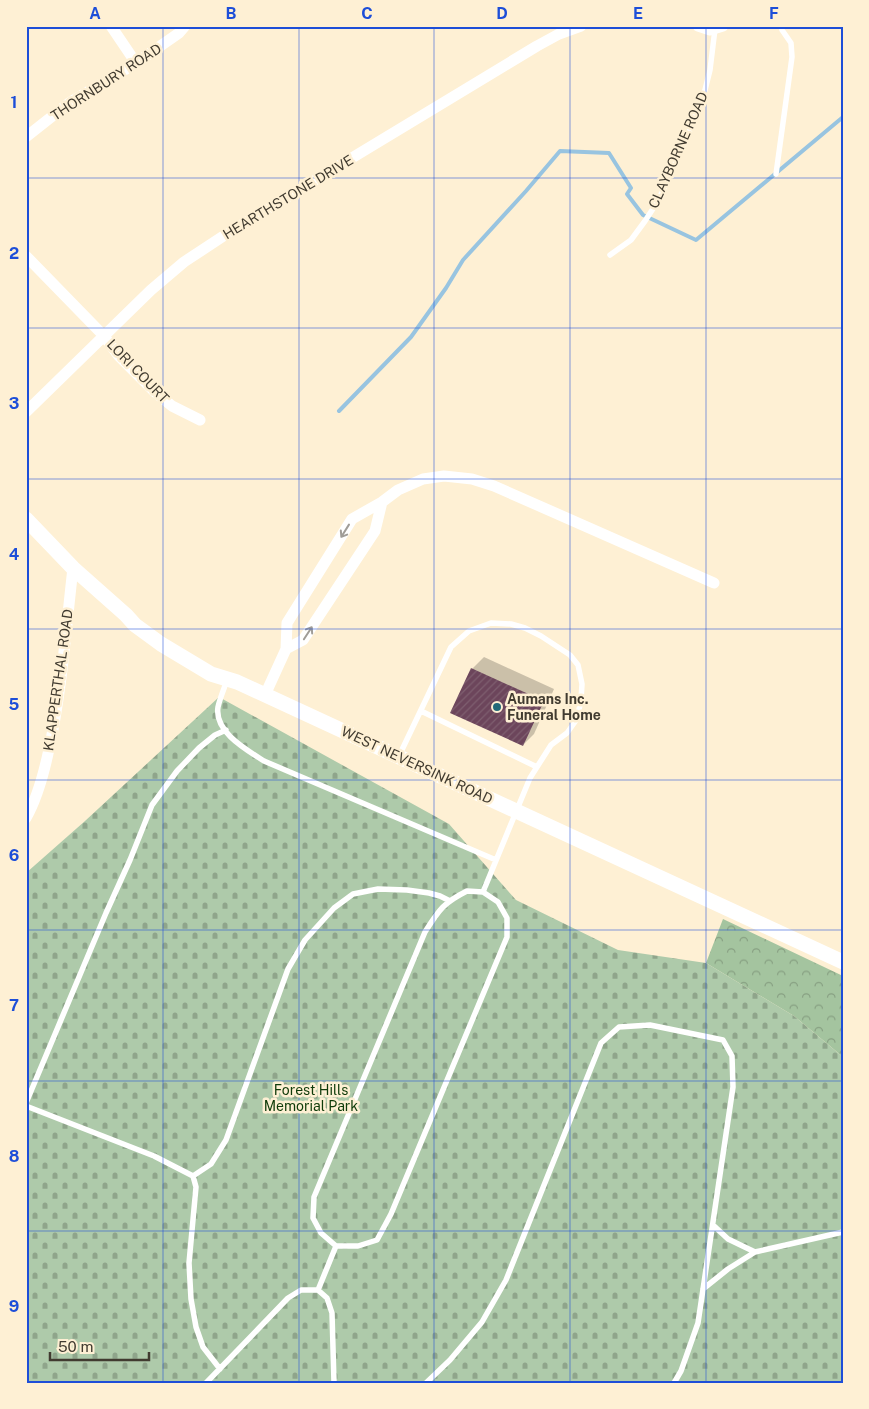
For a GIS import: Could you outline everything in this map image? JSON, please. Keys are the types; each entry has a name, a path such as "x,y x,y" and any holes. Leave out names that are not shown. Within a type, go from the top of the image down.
{"street":[{"path":"111,26 136,63"},
{"name":"THORNBURY ROAD","path":"26,137 69,103 136,63 179,33 185,26"},
{"name":"HEARTHSTONE DRIVE","path":"26,412 151,290 192,256 537,46 559,34 581,26"},
{"path":"698,26 710,30 719,28"},
{"name":"LORI COURT","path":"26,256 104,336 118,355 155,392 172,406 200,420"},
{"path":"265,695 286,649 287,623 352,519 382,502 398,490 423,479 444,476 472,478 714,583"},
{"path":"286,649 303,640 375,531 382,502"},
{"name":"WEST NEVERSINK ROAD","path":"26,518 73,568 126,614 135,625 161,644 211,674 237,682 843,962"},
{"name":"KLAPPERTHAL ROAD","path":"26,818 40,786 52,735 60,685 73,568"}],"lane":[{"path":"776,174 792,57 791,43 782,30 782,26"},
{"name":"CLAYBORNE ROAD","path":"610,255 630,240 658,202 705,90 719,28"},
{"path":"399,756 452,647 469,631 491,624 511,624 525,628 570,655 578,665 582,684 577,719 567,733 552,745 530,778 483,892"},
{"path":"228,679 218,708 220,722 233,740 264,761 496,860"},
{"path":"420,711 537,767"},
{"path":"220,1369 203,1347 196,1327 190,1299 189,1264 196,1187 193,1176 154,1156 26,1105 152,805 177,771 198,748 226,730"},
{"path":"193,1176 211,1164 226,1140 288,969 305,940 328,914 353,894 378,889 429,893 450,900"},
{"path":"467,891 483,892 498,902 507,918 507,937 391,1214 377,1240 358,1246 336,1246 321,1233 313,1218 314,1197 425,932 439,909 450,900 467,891"},
{"path":"426,1383 450,1360 482,1322 506,1280 600,1043 619,1027 650,1025 723,1040 732,1056 733,1087 698,1323 681,1371 674,1383"},
{"path":"713,1225 728,1238 755,1252"},
{"path":"704,1289 728,1269 755,1252 843,1232"},
{"path":"318,1290 336,1246"},
{"path":"206,1383 288,1298 301,1290 318,1290 327,1298 332,1313 334,1383"}],"green space":[{"name":"Forest Hills Memorial Park","path":"219,697 449,824 516,900 618,950 706,963 794,1016 843,1057 843,1383 26,1383 26,873"},
{"path":"723,919 843,976 843,1057 794,1016 706,963"}],"building":[{"name":"Aumans Inc. Funeral Home","path":"471,668 544,701 523,746 450,713"}],"waterway":[{"path":"339,411 411,337 446,288 463,260 560,151 609,153 631,188 627,194 643,215 696,240 843,117"}],"place":[{"name":"Aumans Inc. Funeral Home","path":"497,707"}]}
